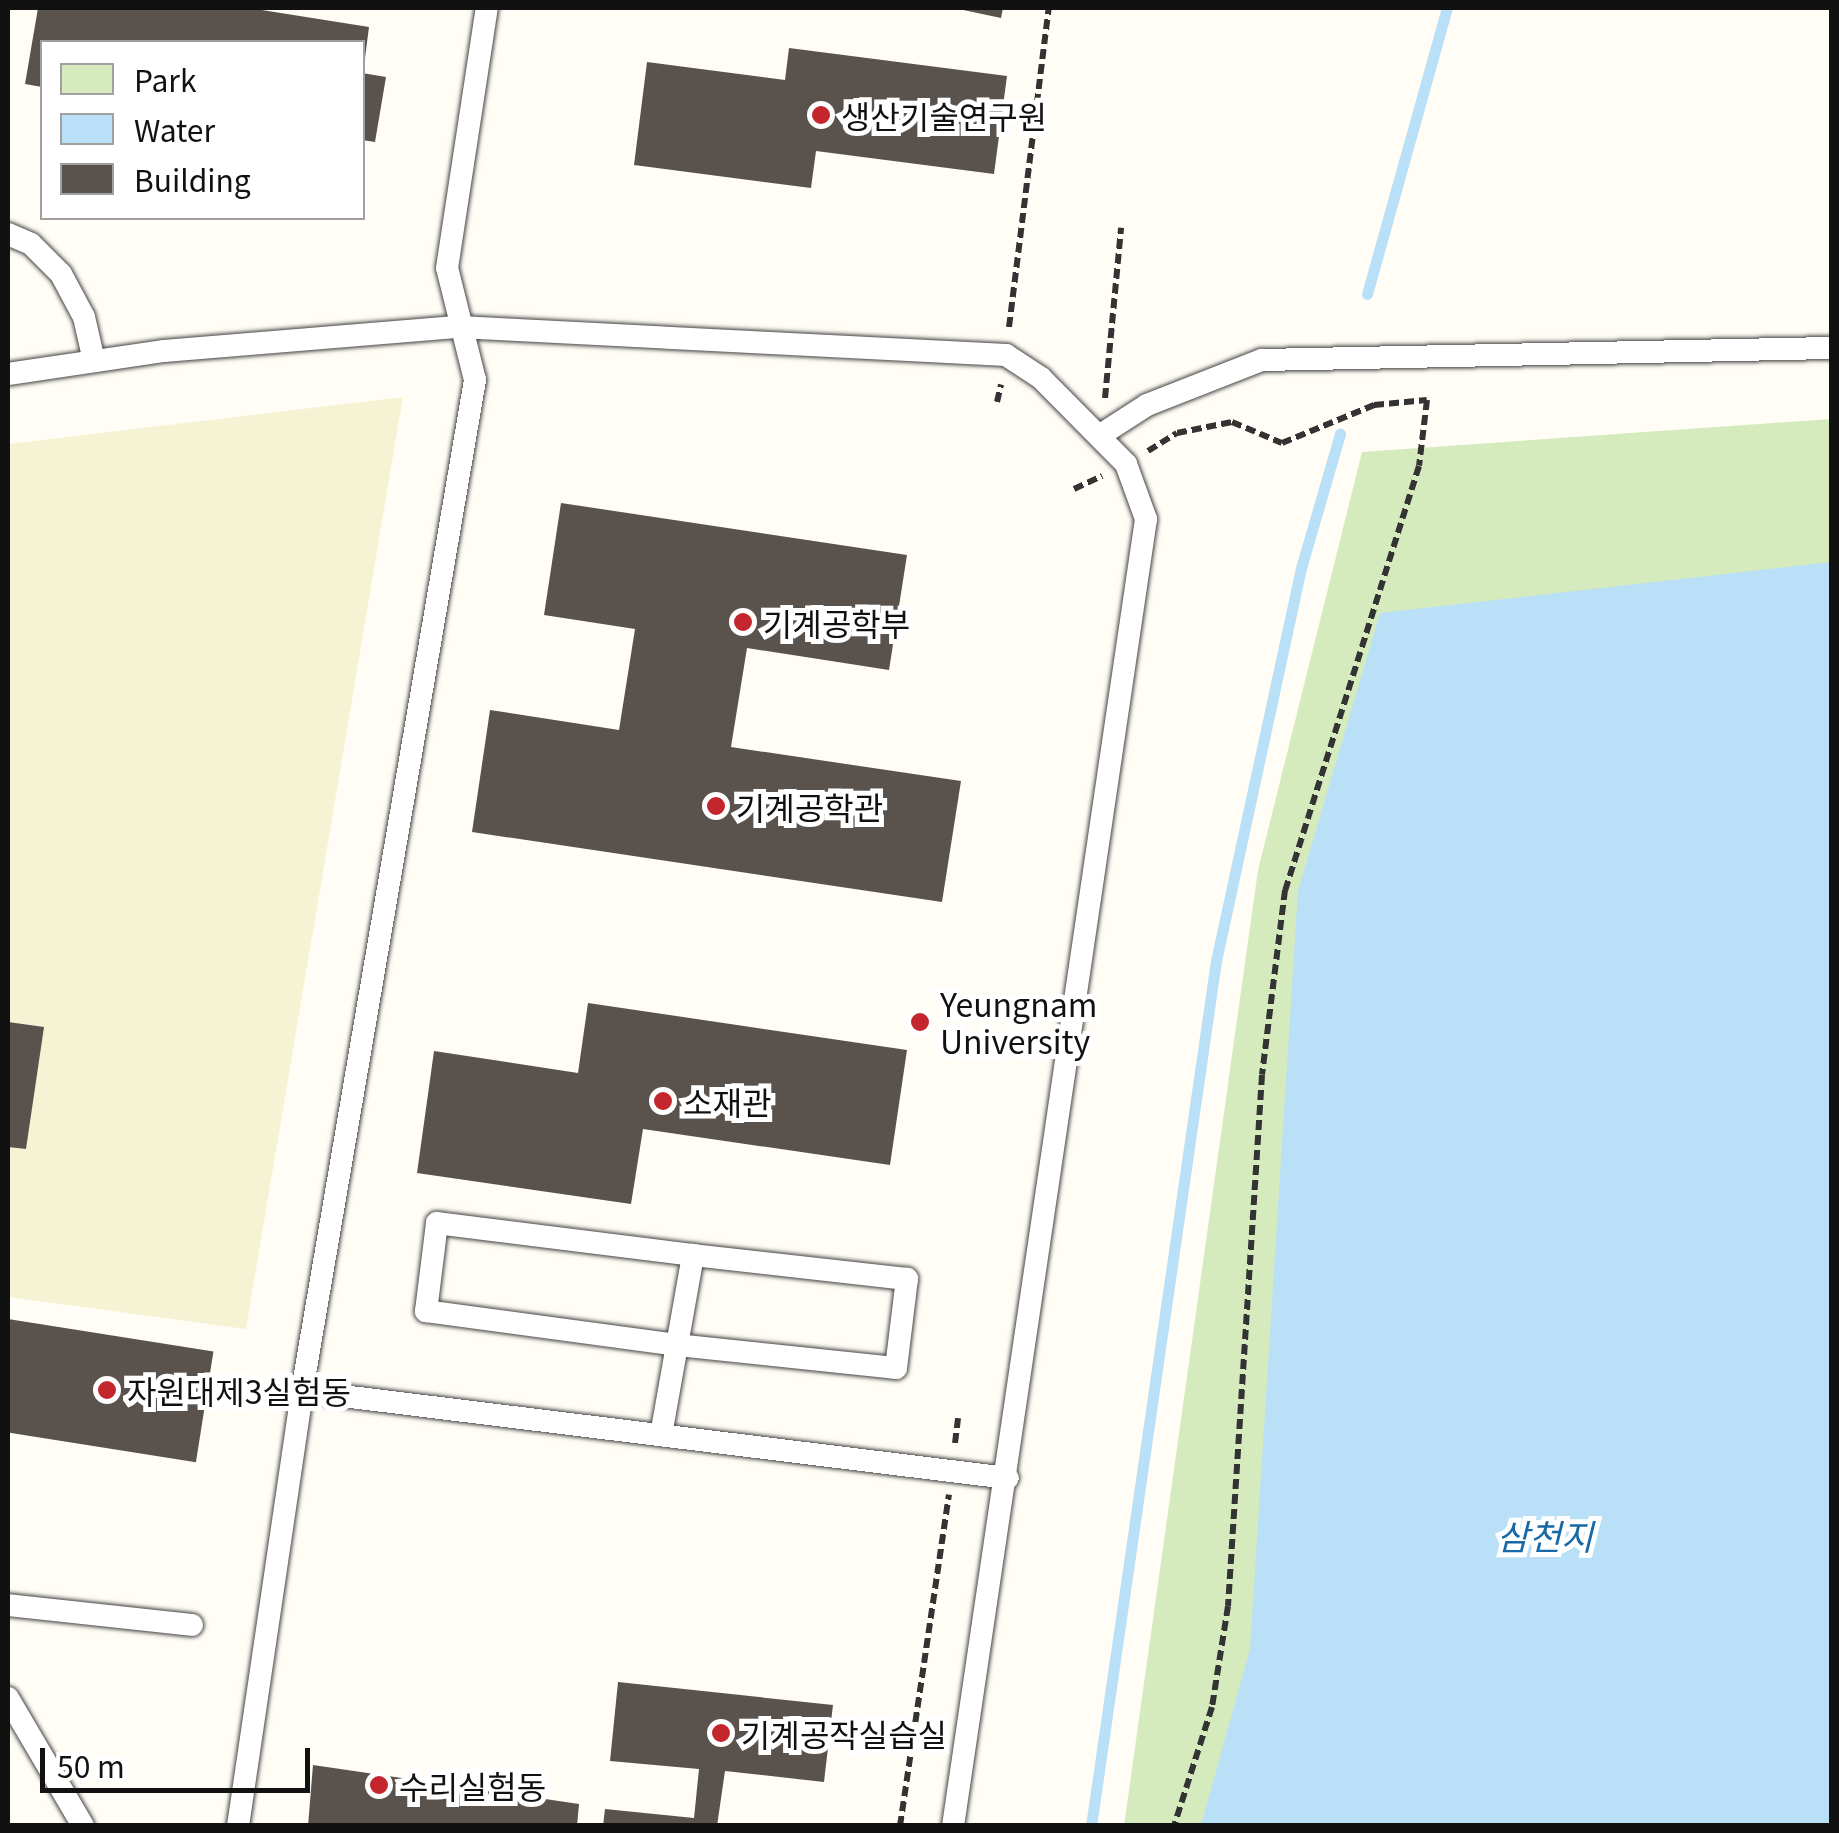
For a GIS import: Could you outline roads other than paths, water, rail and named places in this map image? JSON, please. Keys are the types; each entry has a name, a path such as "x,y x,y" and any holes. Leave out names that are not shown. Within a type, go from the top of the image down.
{"lane":[{"path":"238,1826 302,1391 476,380 448,268 488,8"},
{"path":"8,234 31,244 61,274 84,317 94,362"},
{"path":"8,374 94,362 460,327 1006,354 1102,434 1126,464 1146,519 1008,1478 953,1826"},
{"path":"1102,434 1147,406 1262,360 1832,348"},
{"path":"436,1223 693,1254 907,1279 896,1368 426,1311 436,1223"},
{"path":"661,1435 693,1254"},
{"path":"302,1391 1008,1478"},
{"path":"8,1605 192,1625"},
{"path":"8,1698 83,1826"}],"water":[{"name":"삼천지","path":"1831,562 1831,1825 1201,1825 1250,1649 1298,891 1380,613"}],"waterway":[{"path":"1367,294 1447,8"},
{"path":"1091,1826 1216,961 1301,568 1340,434"}],"place":[{"name":"생산기술연구원","path":"821,115"},
{"name":"기계공학부","path":"743,622"},
{"name":"기계공학관","path":"716,806"},
{"name":"Yeungnam University","path":"920,1022"},
{"name":"소재관","path":"663,1101"},
{"name":"자원대제3실험동","path":"107,1390"},
{"name":"기계공작실습실","path":"721,1733"},
{"name":"수리실험동","path":"379,1785"}]}
